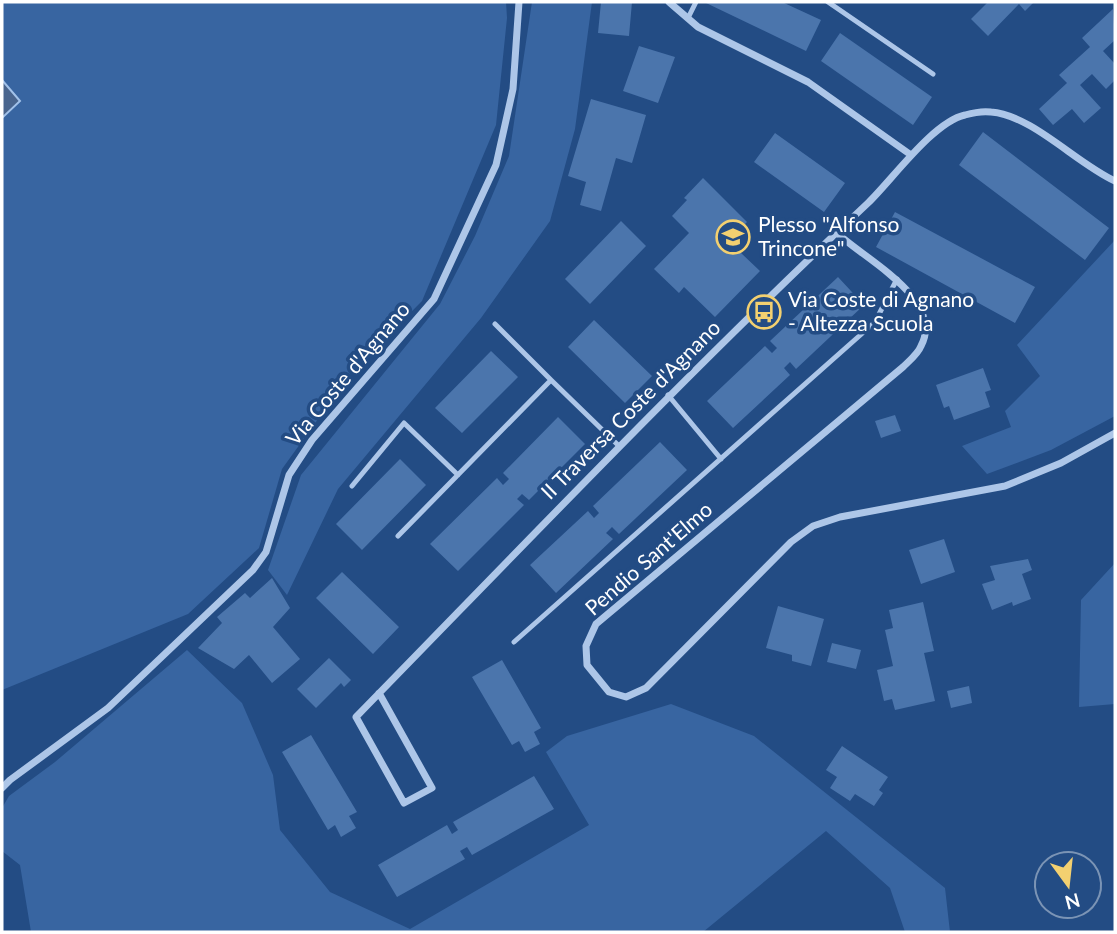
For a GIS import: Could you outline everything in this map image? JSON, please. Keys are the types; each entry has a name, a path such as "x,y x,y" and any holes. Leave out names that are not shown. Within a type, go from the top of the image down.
{"street":[{"name":"Via Coste d'Agnano","path":"2,788 108,708 253,570 266,552 289,475 312,440 434,299 496,165 513,89 519,2"},
{"path":"669,2 698,27 808,82 911,155"},
{"name":"II Traversa Coste d'Agnano","path":"379,693 432,788 404,803 356,717 379,693 619,446 668,395 871,200 911,155 944,127 962,115 991,111 1021,121 1115,181"},
{"name":"Pendio Sant'Elmo","path":"836,232 897,279 913,296 924,317 925,333 921,347 903,367 596,624 586,646 587,665 609,692 626,697 646,688 791,541 813,526 840,517 1005,486 1061,463 1115,433"}],"lane":[{"path":"688,18 696,2"},
{"path":"828,2 933,74"},
{"path":"514,642 875,322 897,279"},
{"path":"495,324 619,446"},
{"path":"398,536 551,380"},
{"path":"668,395 721,459"},
{"path":"352,486 404,423 458,475"}],"shaded area":[{"path":"2,2 506,2 507,18 496,125 422,301 352,372 282,469 259,548 188,614 2,690"},
{"path":"532,2 592,2 575,129 550,221 481,318 338,489 287,595 268,570 301,475 440,304 475,236 509,156"},
{"path":"2,80 20,101 2,118"},
{"path":"1115,240 1115,416 1051,450 987,474 962,446 1011,427 1005,411 1040,376 1017,345"},
{"path":"1115,563 1115,704 1079,707 1081,600"},
{"path":"187,650 242,703 273,775 280,830 330,892 410,929 589,825 546,752 567,736 671,704 754,736 945,888 950,932 905,932 890,888 826,831 703,932 31,932 20,865 2,851 2,808 9,796 55,762"}],"building":[{"path":"601,2 632,2 629,36 598,33"},
{"path":"704,2 782,2 821,20 806,51"},
{"path":"988,2 1034,2 1025,11 1019,4 988,36 971,19"},
{"path":"1113,9 1115,40 1103,51 1115,64 1115,80 1106,89 1092,74 1080,85 1101,108 1084,123 1072,109 1053,125 1039,109 1067,83 1059,75 1090,47 1082,38"},
{"path":"840,33 932,97 913,125 821,61"},
{"path":"639,46 675,57 658,103 623,91"},
{"path":"591,99 646,115 632,163 616,158 601,211 580,205 586,182 568,176"},
{"path":"983,132 1109,228 1085,260 959,165"},
{"path":"775,133 845,183 824,212 754,162"},
{"path":"703,178 747,222 733,236 742,245 741,253 760,271 715,317 684,287 679,293 654,269 689,233 672,216"},
{"path":"895,212 1035,287 1015,323 876,247"},
{"path":"621,221 646,246 590,304 565,279"},
{"path":"838,277 864,305 796,369 790,362 784,368 790,375 733,428 707,401 765,346 772,353 777,348 770,341"},
{"path":"594,320 652,376 625,403 568,347"},
{"path":"491,351 518,377 462,433 435,408"},
{"path":"983,368 991,390 985,392 990,407 954,420 949,406 944,408 936,385"},
{"path":"895,415 901,431 881,438 875,421"},
{"path":"558,417 585,444 529,500 522,494 517,499 524,505 458,571 430,544 497,478 503,485 509,479 503,473"},
{"path":"660,442 687,470 619,534 612,527 606,533 613,539 556,593 530,565 588,511 594,518 599,513 593,506"},
{"path":"400,459 426,485 362,550 336,524"},
{"path":"944,539 955,572 921,584 909,550"},
{"path":"1028,559 1032,570 1022,574 1031,599 1013,606 1012,602 992,610 982,584 995,580 990,566"},
{"path":"342,572 399,627 373,654 316,598"},
{"path":"272,578 290,608 273,627 300,659 272,683 249,655 234,669 198,648 222,623 217,617 245,593 250,598"},
{"path":"923,602 934,651 924,653 935,701 895,710 892,699 884,701 877,670 893,666 885,630 893,628 889,610"},
{"path":"778,606 824,619 811,666 792,661 792,655 766,648"},
{"path":"832,643 861,650 856,669 827,662"},
{"path":"329,658 351,680 344,687 341,683 316,708 297,689"},
{"path":"502,660 541,728 534,732 540,744 525,752 519,741 512,745 472,677"},
{"path":"969,686 972,703 951,708 947,691"},
{"path":"311,735 357,812 349,816 356,828 341,837 335,825 328,830 282,752"},
{"path":"842,746 888,777 879,790 883,793 874,806 855,794 850,801 830,788 837,777 826,770"},
{"path":"534,776 554,809 472,855 467,847 460,851 465,859 397,897 378,865 447,825 452,834 458,830 453,822"}],"place":[{"name":"Plesso \"Alfonso Trincone\"","path":"733,237"},
{"name":"Via Coste di Agnano - Altezza Scuola","path":"764,312"}]}
